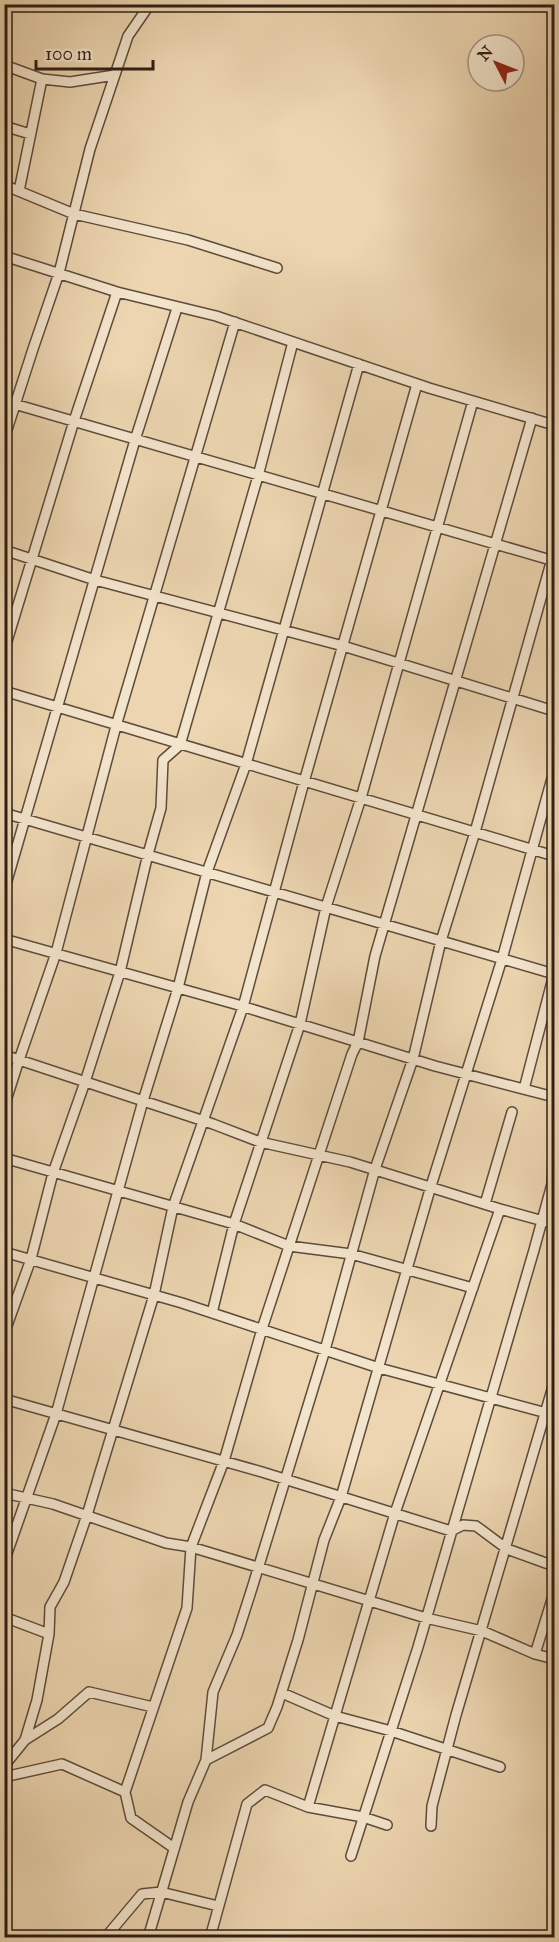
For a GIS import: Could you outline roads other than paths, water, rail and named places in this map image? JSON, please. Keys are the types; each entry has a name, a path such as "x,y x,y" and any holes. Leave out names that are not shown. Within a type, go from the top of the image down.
{"street":[{"path":"4,440 59,273 90,149 128,36 150,4"},
{"path":"4,65 42,79 70,82 115,75"},
{"path":"19,190 42,79"},
{"path":"4,126 30,134"},
{"path":"4,185 74,214 189,240 277,268"},
{"path":"4,256 117,292 216,316 417,384 555,425"},
{"path":"4,651 74,421 117,292"},
{"path":"4,891 135,440 177,308"},
{"path":"4,1107 56,953 116,726 235,322"},
{"path":"4,1334 31,1260 53,1173 120,972 161,808 163,759 180,745 258,476 293,342"},
{"path":"4,1562 56,1414 92,1277 178,988 207,872 246,764 358,364"},
{"path":"25,1740 36,1700 49,1635 50,1607 64,1582 87,1515 111,1430 154,1295 172,1207 243,1006 417,384"},
{"path":"4,401 438,528 554,558 441,941 413,1059 375,1169 325,1350 237,1635 213,1692 206,1760 188,1802 148,1938"},
{"path":"212,1313 234,1224 300,1024 326,907 400,662 473,401"},
{"path":"174,1848 131,1818 125,1792 187,1608 191,1548 224,1461 262,1329 352,1054 358,1042 375,956 532,418"},
{"path":"4,550 95,580 400,662 555,711"},
{"path":"4,691 555,856"},
{"path":"206,1760 268,1728 282,1693 324,1540 341,1497 431,1186 502,959 555,771"},
{"path":"4,813 554,974 524,1089"},
{"path":"4,939 243,1006 413,1059 555,1097"},
{"path":"4,1055 202,1120 260,1142 375,1169 555,1224"},
{"path":"485,1204 513,1112"},
{"path":"351,1856 426,1618 542,1221 552,1184 555,1146"},
{"path":"4,1158 234,1224 289,1246 351,1254 473,1288"},
{"path":"308,1808 395,1513 500,1209"},
{"path":"4,1252 154,1295 379,1368 550,1414"},
{"path":"431,1826 432,1806 447,1750 550,1414 555,1383"},
{"path":"4,1399 285,1479 451,1531 463,1525 476,1526 507,1549 555,1566"},
{"path":"4,1493 53,1504 166,1543 191,1548 426,1618 482,1631 535,1654 555,1659"},
{"path":"535,1654 555,1593"},
{"path":"4,1617 49,1635"},
{"path":"4,1766 25,1740 58,1719 89,1692 153,1707"},
{"path":"282,1693 335,1716 391,1731 500,1767"},
{"path":"4,1777 62,1764 125,1792"},
{"path":"210,1938 247,1804 265,1790 308,1808 363,1817 387,1825"},
{"path":"105,1938 142,1894 161,1892 218,1906"}]}
